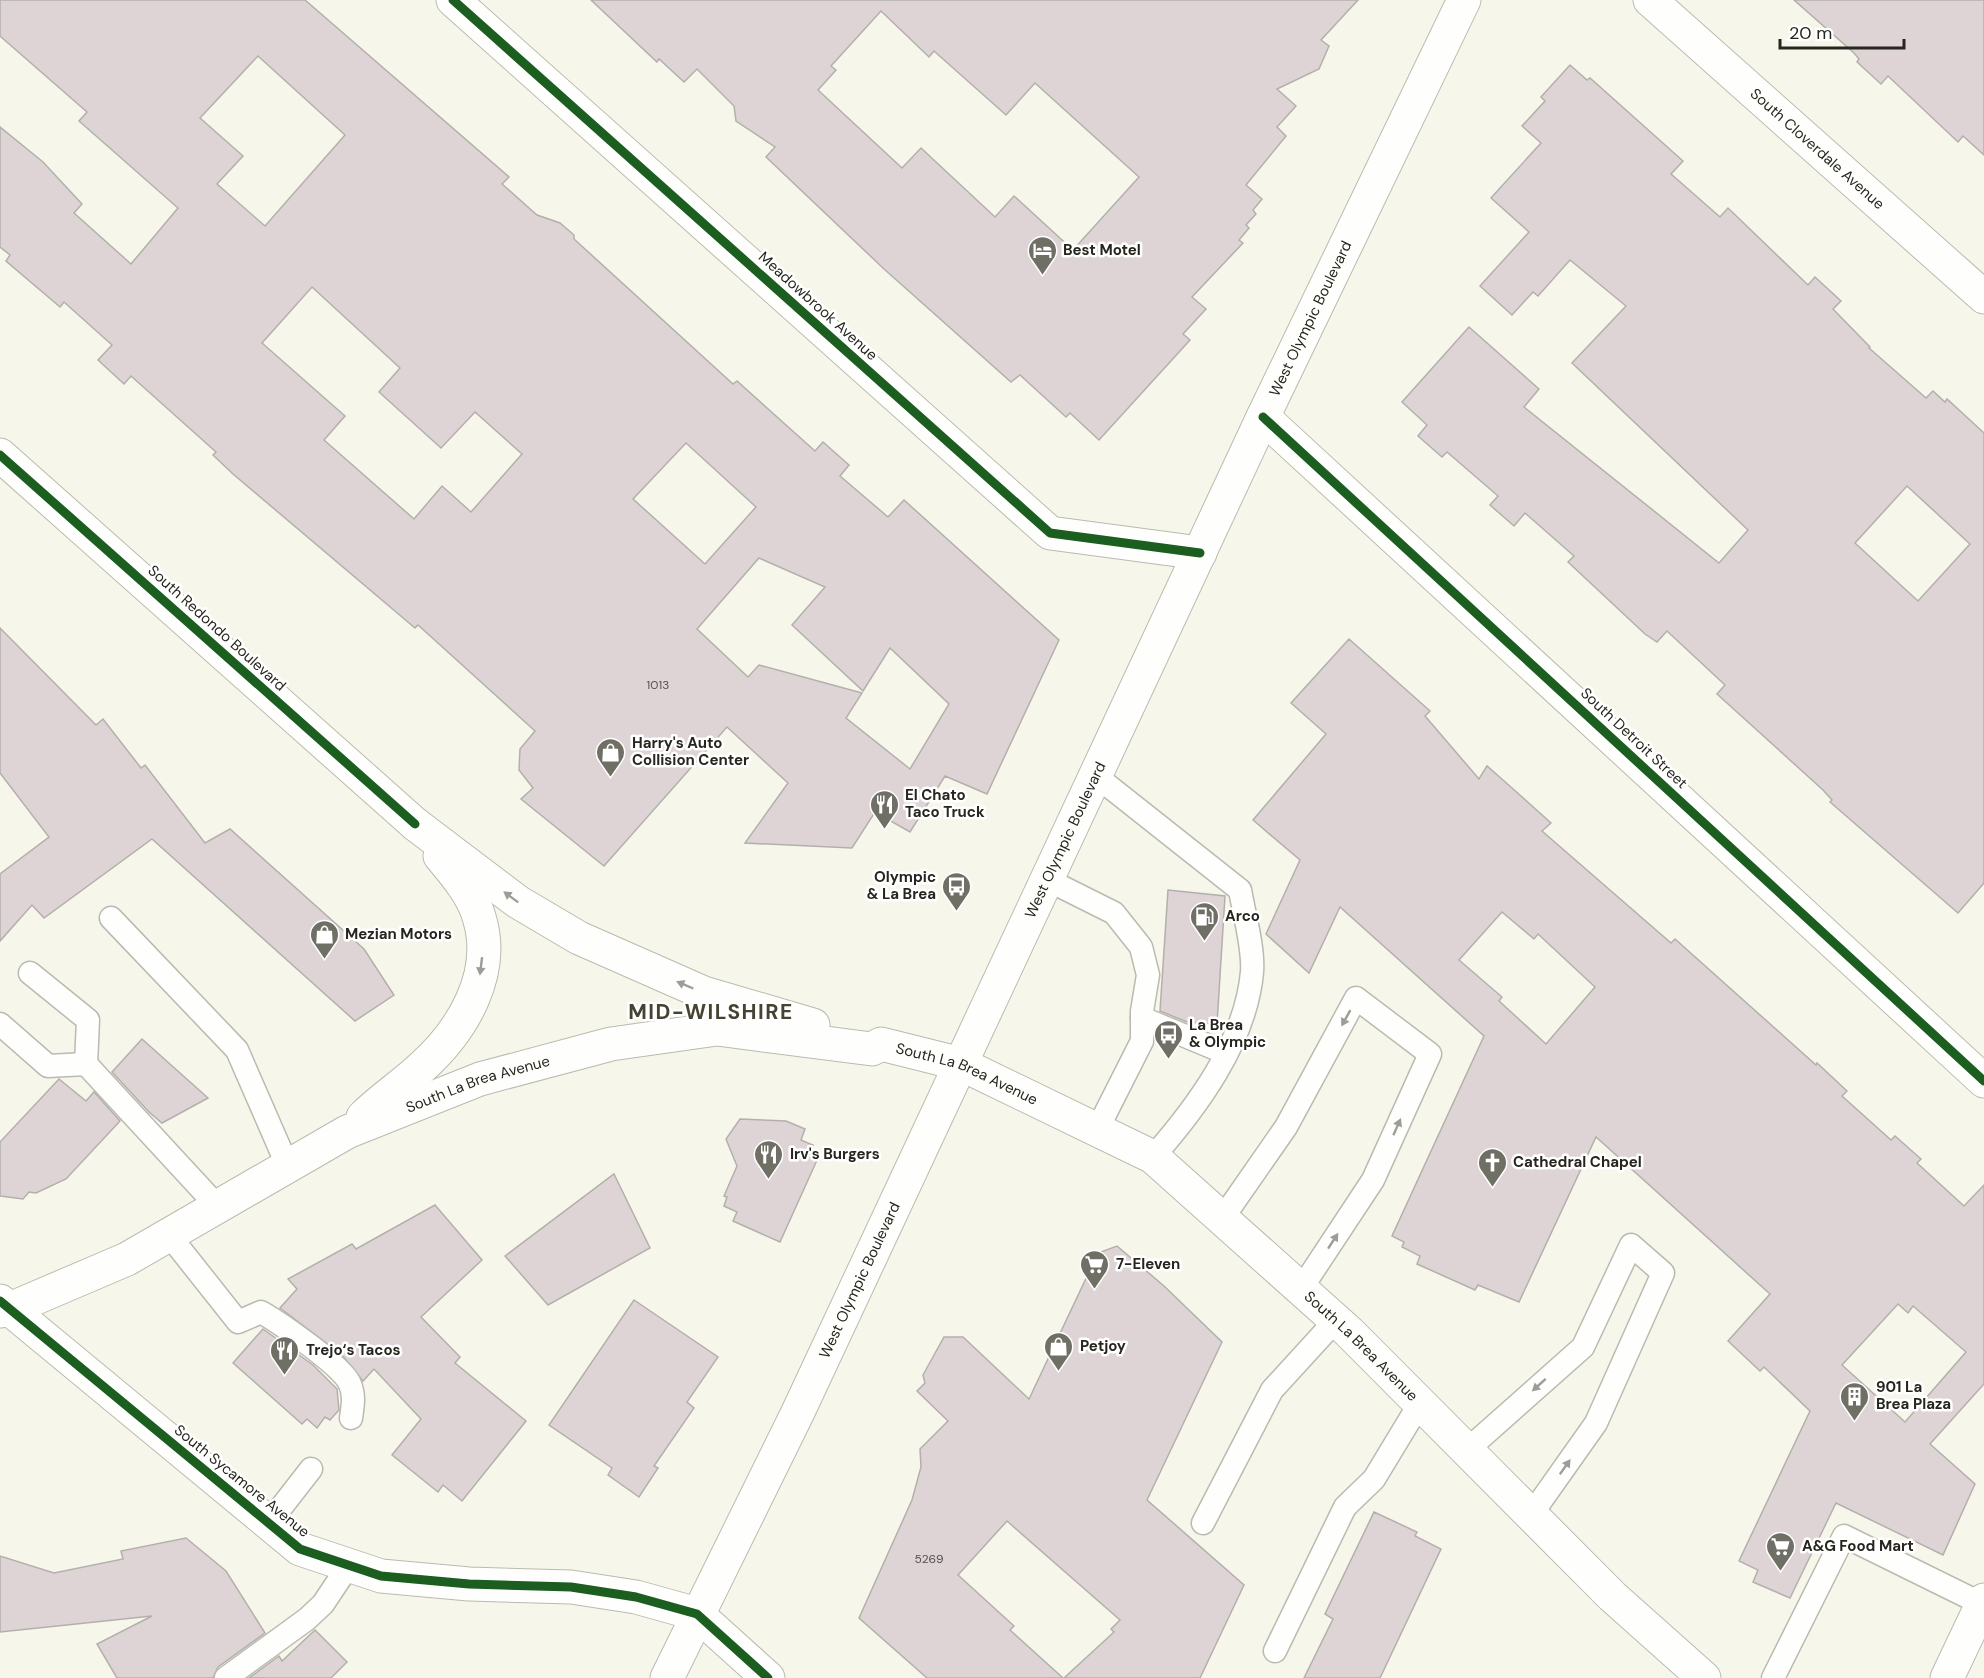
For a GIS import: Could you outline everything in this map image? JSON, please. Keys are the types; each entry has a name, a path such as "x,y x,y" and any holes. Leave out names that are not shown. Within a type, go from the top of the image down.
{"main road":[{"name":"Meadowbrook Avenue","path":"453,0 1050,533 1200,553"},
{"name":"West Olympic Boulevard","path":"667,1678 798,1412 1263,417 1464,0"},
{"name":"South Cloverdale Avenue","path":"1650,0 1984,297"},
{"name":"South Detroit Street","path":"1263,417 1984,1081"},
{"name":"South Redondo Boulevard","path":"0,455 415,824"},
{"path":"415,824 518,902 579,938 704,993 881,1044"},
{"path":"347,1132 423,1066 455,1032 477,994 483,948 480,917 459,879 415,824"},
{"name":"South La Brea Avenue","path":"3,1307 127,1259 347,1132 480,1079 611,1044 717,1029 872,1049 881,1044 962,1064 1153,1157 1336,1320 1612,1596 1704,1678"},
{"name":"South Sycamore Avenue","path":"3,1307 300,1549 381,1576 469,1584 582,1588 636,1597 697,1614 768,1678"},
{"path":"1947,1678 1983,1602"}],"lane":[{"path":"1096,776 1240,890 1252,971 1241,1024 1226,1053 1179,1128 1153,1157"},
{"path":"1048,880 1114,913 1142,947 1148,975 1142,1018 1142,1041 1097,1130"},
{"path":"111,918 237,1050 288,1167"},
{"path":"30,973 88,1020 86,1064 218,1207"},
{"path":"1222,1219 1286,1127 1356,998 1430,1054 1373,1180 1301,1289"},
{"path":"1142,1018 1226,1053"},
{"path":"0,1024 48,1066 86,1064"},
{"path":"169,1235 238,1322 261,1312 291,1330 348,1381 354,1400 351,1418"},
{"path":"1467,1450 1583,1347 1631,1245 1663,1274 1596,1423 1531,1515"},
{"path":"1203,1523 1272,1390 1336,1320"},
{"path":"1275,1651 1346,1507 1374,1479 1420,1403"},
{"path":"269,1523 311,1469"},
{"path":"1773,1678 1844,1536 1983,1602"},
{"path":"226,1678 307,1619 323,1604 349,1565"}],"building":[{"path":"0,0 305,0 509,177 502,184 537,215 560,223 574,235 574,239 733,384 737,381 815,451 823,442 849,465 840,476 888,517 904,500 1059,640 987,794 945,776 910,832 875,812 852,848 745,843 788,783 727,727 604,866 521,799 533,788 519,770 520,749 535,731 418,625 415,628 233,474 213,455 216,452 131,376 124,384 98,360 112,345 64,302 60,307 6,261 10,255 0,247 0,127 43,162 82,204 74,213 131,264 178,208 79,121 87,112 0,36","holes":["258,56 345,135 265,226 217,184 243,156 200,118","312,287 400,368 379,392 441,448 475,412 522,454 471,512 442,486 414,519 324,440 345,416 262,343","686,443 756,507 705,564 633,499","759,558 825,587 792,625 863,691 890,648 949,704 910,769 846,718 862,693 759,665 748,677 697,629"]},
{"path":"591,0 1358,0 1321,40 1329,46 1319,69 1277,89 1296,106 1277,127 1286,136 1246,185 1262,199 1253,210 1256,214 1246,225 1249,228 1239,240 1243,243 1192,297 1206,309 1183,334 1190,340 1099,440 1070,413 1066,417 1020,375 1011,382 884,269 766,157 775,147 736,121 734,106 697,69 684,82 659,59 657,62","holes":["881,11 929,57 934,51 1006,115 1035,83 1139,177 1073,250 1014,196 995,217 921,148 902,168 818,90 836,70 831,66"]},
{"path":"1794,0 1984,0 1984,155 1963,136 1958,142 1888,76 1881,84 1857,62 1859,59 1854,53"},
{"path":"1570,65 1587,80 1590,78 1683,161 1671,174 1720,217 1728,208 1808,285 1815,277 1841,301 1833,309 1869,348 1926,398 1933,391 1945,402 1947,399 1984,433 1984,883 1958,913 1830,802 1832,800 1823,790 1717,694 1725,685 1667,631 1657,642 1645,634 1568,562 1574,556 1525,513 1514,526 1490,505 1498,496 1447,452 1442,457 1418,436 1427,425 1402,402 1469,327 1539,389 1524,407 1719,563 1748,530 1572,363 1626,306 1570,260 1538,296 1533,292 1512,315 1480,286 1529,232 1491,198 1541,143 1522,126 1545,101 1541,97","holes":["1907,486 1970,544 1918,601 1855,543"]},
{"path":"0,628 96,725 103,719 141,768 145,765 205,843 230,829 364,949 394,995 355,1021 152,839 44,918 32,905 0,941 0,874 49,837 0,773"},
{"path":"1349,639 1430,711 1425,716 1479,779 1487,766 1551,823 1542,831 1671,943 1675,939 1816,1065 1817,1063 1847,1091 1842,1096 1891,1140 1895,1136 1921,1159 1917,1163 1964,1206 1984,1185 1984,1384 1930,1444 1975,1484 1943,1555 1836,1503 1790,1598 1753,1582 1758,1570 1739,1561 1810,1411 1764,1367 1760,1371 1728,1341 1770,1294 1596,1137 1519,1302 1478,1285 1475,1290 1417,1264 1420,1256 1402,1247 1404,1242 1392,1236 1484,1036 1340,907 1309,973 1266,934 1300,860 1253,820 1326,734 1291,703","holes":["1502,912 1534,939 1538,934 1595,987 1546,1044 1499,1001 1502,997 1459,960","1898,1304 1908,1313 1913,1306 1966,1352 1905,1422 1842,1365"]},
{"path":"1168,890 1225,896 1217,1024 1187,1022 1160,1011"},
{"path":"142,1039 208,1098 162,1123 149,1112 112,1072"},
{"path":"59,1079 86,1101 94,1092 120,1121 66,1179 36,1193 29,1192 23,1199 0,1196 0,1142"},
{"path":"740,1119 786,1121 805,1129 801,1140 813,1145 808,1154 818,1158 780,1242 733,1221 737,1212 724,1206 727,1197 724,1196 737,1166 726,1139"},
{"path":"614,1174 650,1248 548,1305 505,1256"},
{"path":"435,1205 482,1260 421,1317 460,1357 455,1363 526,1421 462,1501 443,1485 438,1492 392,1455 421,1419 374,1369 363,1381 342,1355 280,1308 297,1289 288,1279 352,1244 356,1249"},
{"path":"1117,1246 1164,1286 1222,1342 1147,1500 1244,1585 1200,1678 1064,1678 1114,1632 1111,1629 1120,1620 1007,1521 958,1575 1014,1626 1010,1630 1063,1678 927,1678 859,1618 912,1500 921,1467 920,1449 948,1421 917,1391 925,1383 923,1375 944,1337 963,1337 1029,1399 1098,1253"},
{"path":"634,1300 718,1357 687,1402 694,1408 654,1466 658,1468 639,1497 608,1475 612,1468 549,1425"},
{"name":"Trejo‘s Tacos","path":"263,1329 313,1365 337,1389 339,1410 330,1420 325,1417 317,1428 307,1419 302,1424 233,1363"},
{"path":"1374,1512 1417,1532 1415,1536 1441,1549 1380,1678 1304,1678 1333,1619 1325,1614"},
{"path":"186,1538 226,1571 265,1633 218,1667 213,1678 117,1678 97,1644 152,1616 0,1632 0,1556 54,1573 123,1559 121,1551"},
{"path":"315,1630 347,1662 331,1678 249,1678 279,1656 282,1661"}],"cycle path":[{"path":"453,0 1050,533 1200,553"},
{"path":"1263,417 1984,1081"},
{"path":"0,455 415,824"},
{"path":"0,1301 300,1549 381,1576 469,1584 571,1587 636,1597 697,1614 768,1678"}],"place":[{"name":"Best Motel","path":"1042,276"},
{"name":"Harry's Auto Collision Center","path":"611,778"},
{"name":"El Chato Taco Truck","path":"884,830"},
{"name":"Olympic & La Brea","path":"957,912"},
{"name":"Arco","path":"1204,942"},
{"name":"Mezian Motors","path":"324,960"},
{"name":"La Brea & Olympic","path":"1168,1060"},
{"name":"Irv's Burgers","path":"769,1180"},
{"name":"Cathedral Chapel","path":"1492,1188"},
{"name":"7-Eleven","path":"1095,1290"},
{"name":"Petjoy","path":"1059,1372"},
{"name":"Trejo‘s Tacos","path":"285,1376"},
{"name":"901 La Brea Plaza","path":"1855,1422"},
{"name":"A&G Food Mart","path":"1781,1572"}],"district":[{"name":"MID-WILSHIRE","path":"711,1012"}]}
